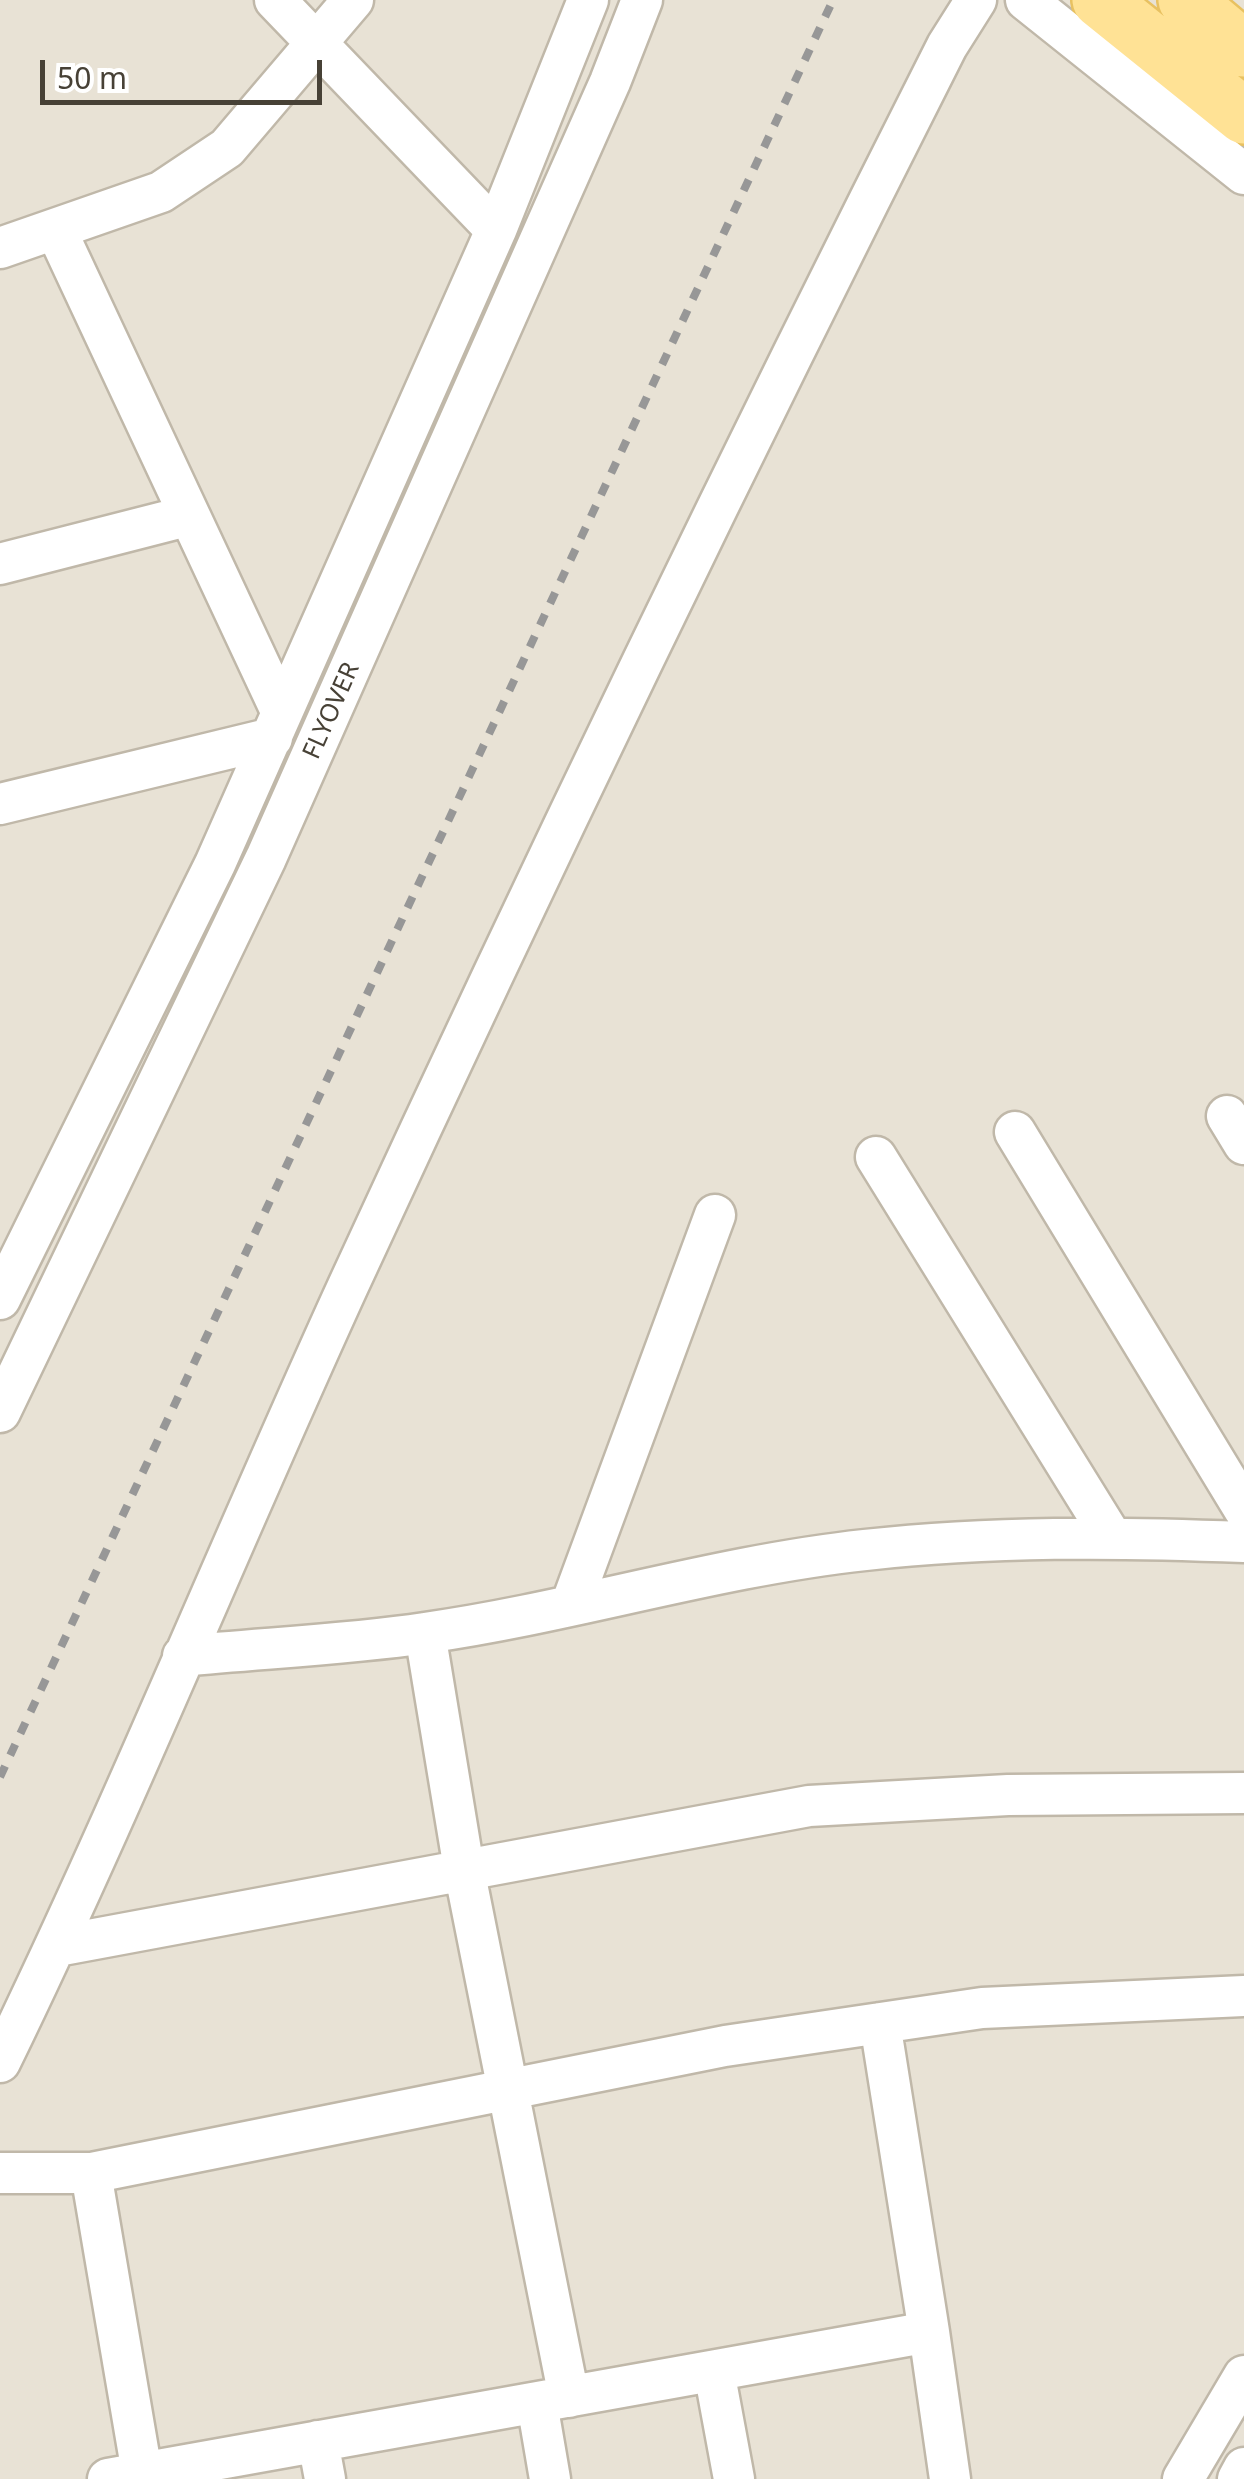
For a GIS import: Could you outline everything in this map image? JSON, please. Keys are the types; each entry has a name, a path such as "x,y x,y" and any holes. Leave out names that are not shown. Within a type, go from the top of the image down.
{"main road":[{"path":"1100,0 1244,116"},
{"path":"1186,0 1244,49"}],"street":[{"path":"275,0 496,230"},
{"path":"0,248 161,192 226,148 354,0"},
{"path":"0,1299 215,864 496,230 588,0"},
{"name":"FLYOVER","path":"0,1412 266,858 579,154 642,0"},
{"path":"0,2062 56,1946 183,1656 478,1007 798,340 947,46 976,0"},
{"path":"1026,0 1244,174"},
{"path":"56,230 277,725"},
{"path":"0,564 186,516"},
{"path":"0,804 277,725"},
{"path":"1015,1132 1244,1510"},
{"path":"876,1156 1112,1538"},
{"path":"571,1605 716,1215"},
{"path":"183,1656 425,1633 768,1564 860,1550 960,1540 1112,1538 1244,1542"},
{"path":"425,1633 464,1869 508,2091 553,2400 550,2479"},
{"path":"56,1946 809,1806 1008,1795 1244,1793"},
{"path":"0,2173 91,2173 724,2046 982,2008 1244,1996"},
{"path":"880,2023 950,2479"},
{"path":"91,2173 125,2476 322,2460 553,2400 929,2332"},
{"path":"714,2370 734,2479"},
{"path":"1183,2479 1244,2376"},
{"path":"1238,2479 1244,2468"}],"shaded area":[{"path":"0,0 1244,0 1244,2479 0,2479"}],"railway":[{"path":"0,1777 833,0"}]}
